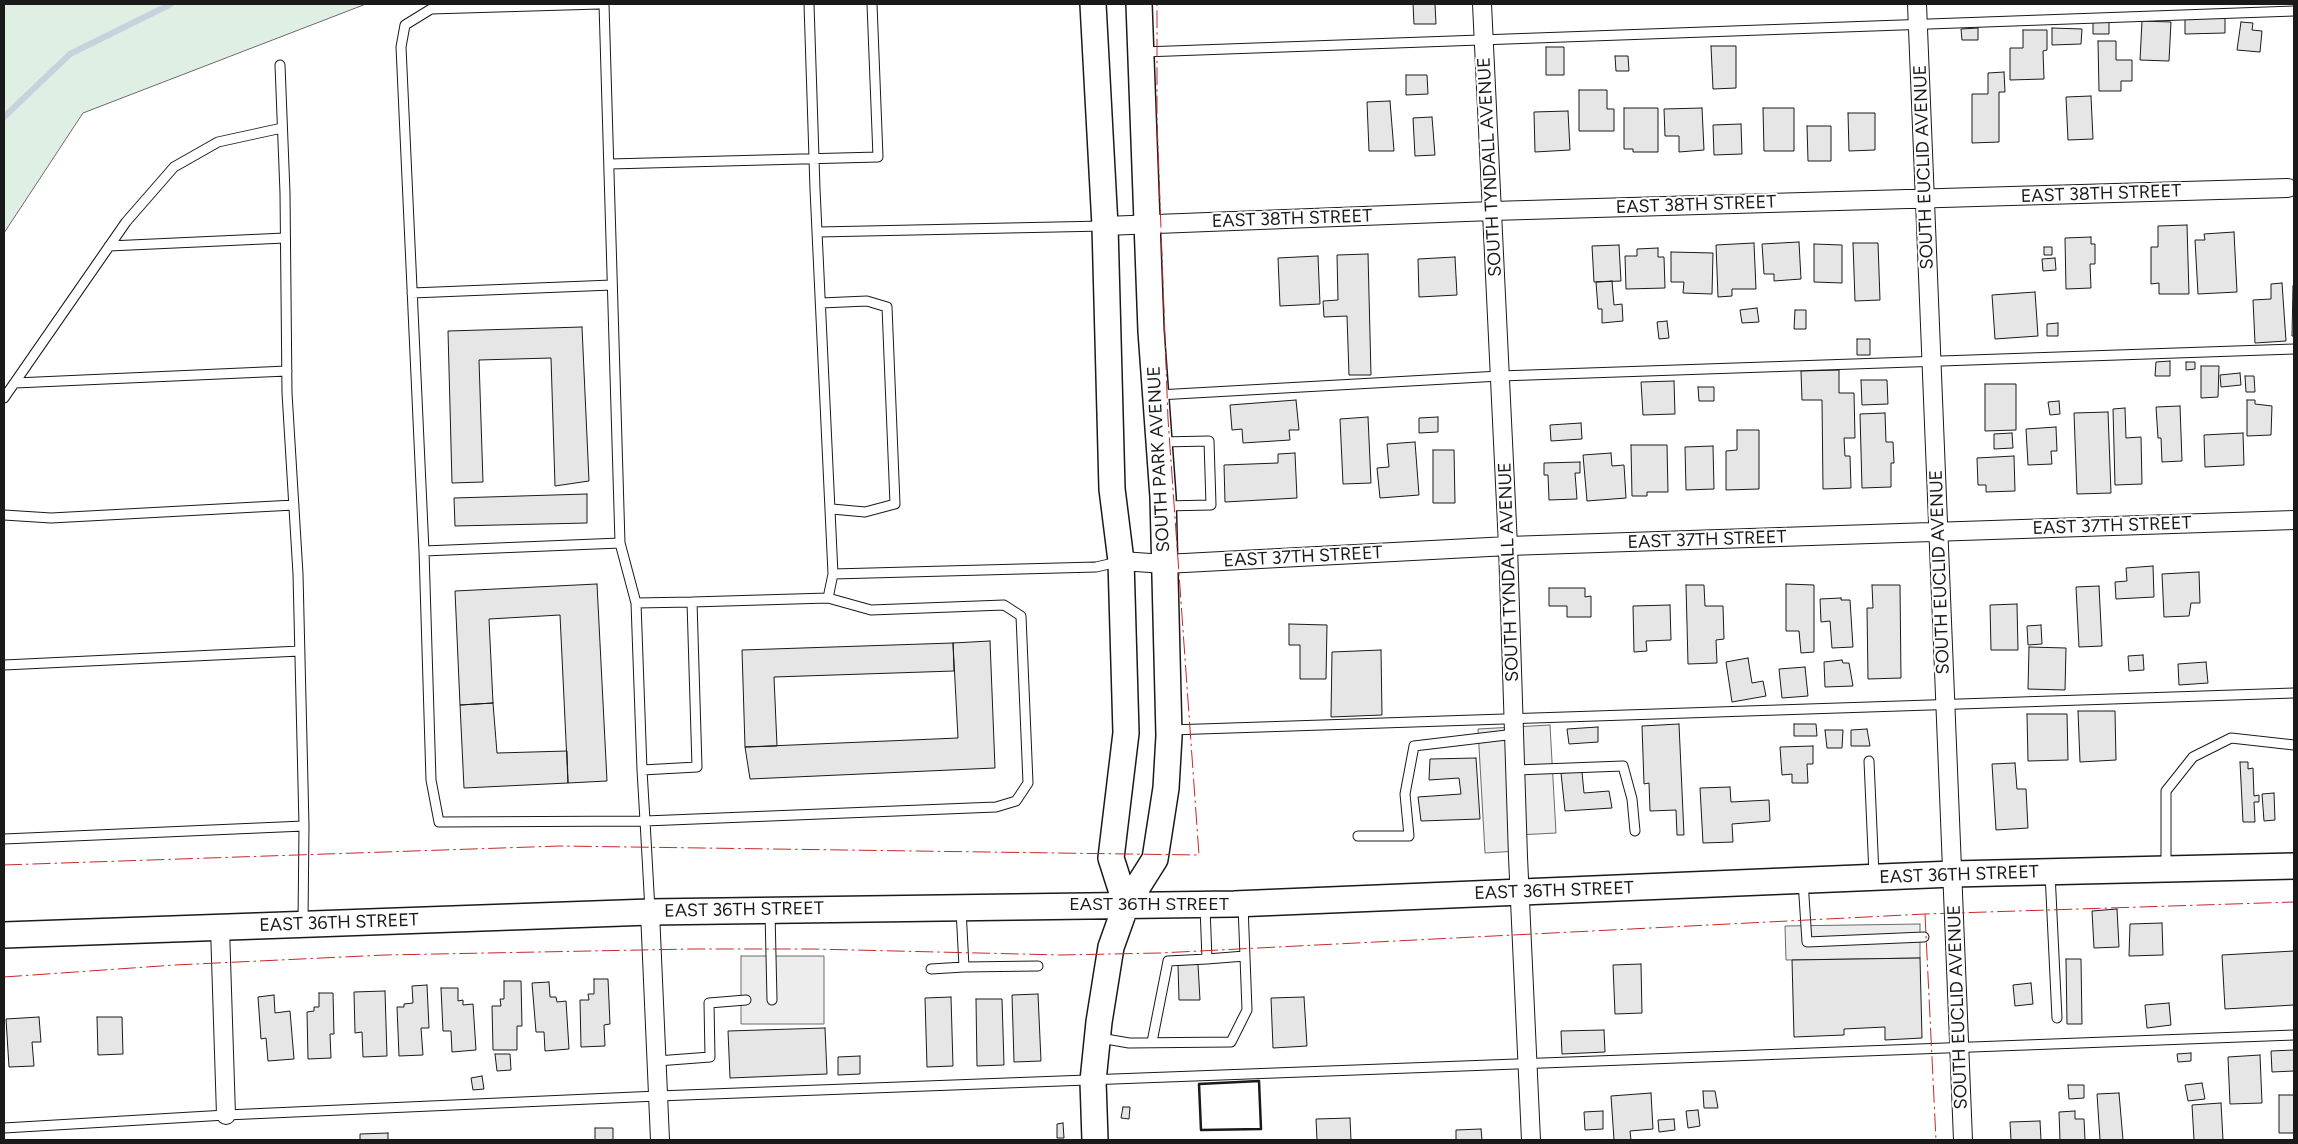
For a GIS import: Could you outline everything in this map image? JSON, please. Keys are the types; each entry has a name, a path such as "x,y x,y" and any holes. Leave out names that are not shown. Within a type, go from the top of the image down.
{"main road":[{"path":"1093,4 1105,226 1112,489 1121,561 1126,733 1111,858 1126,905"},
{"name":"SOUTH PARK AVENUE","path":"1095,1140 1093,1081 1097,1038 1111,947 1126,905 1155,859 1166,788 1169,730 1164,506 1147,225 1139,4"},
{"name":"EAST 36TH STREET","path":"4,936 650,912 961,906 1243,904 1953,874 2294,866"}],"street":[{"name":"SOUTH TYNDALL AVENUE","path":"1482,4 1508,546 1531,1140"},
{"name":"SOUTH EUCLID AVENUE","path":"1917,4 1963,1140"},
{"name":"EAST 38TH STREET","path":"1105,226 1492,212 2288,188"},
{"name":"EAST 37TH STREET","path":"1121,561 1165,564 1508,546 2294,520"},
{"path":"650,912 660,1140"},
{"path":"220,928 226,1115"}],"lane":[{"path":"599,4 431,9 405,25 401,46 424,551 431,780 439,822 644,821 996,807 1016,801 1028,782 1021,616 1004,605 871,610 828,598 636,604"},
{"path":"604,4 620,543 636,604 644,821 650,912"},
{"path":"809,4 814,158 832,509 833,574 828,598"},
{"path":"610,164 878,157 872,4"},
{"path":"1140,52 1484,38 2294,11"},
{"path":"280,65 287,371 300,651 304,826 302,925"},
{"path":"4,398 126,222 174,167 218,142 282,128"},
{"path":"818,232 1105,226"},
{"path":"109,246 285,238"},
{"path":"412,293 612,285"},
{"path":"821,303 867,301 887,307 895,504 864,512 832,509"},
{"path":"1156,396 1500,376 1931,363 2294,349"},
{"path":"15,383 287,371"},
{"path":"1159,442 1209,441 1211,505 1164,506"},
{"path":"4,515 51,518 294,505"},
{"path":"424,551 620,543"},
{"path":"833,574 1096,567 1121,561"},
{"path":"642,770 696,767 692,602"},
{"path":"4,665 300,651"},
{"path":"1169,730 1515,727 1946,704 2294,693"},
{"path":"1358,836 1409,836 1405,794 1414,746 1515,727"},
{"path":"2166,869 2166,791 2193,757 2231,738 2294,745"},
{"path":"1868,761 1875,878"},
{"path":"1516,770 1623,766 1632,799 1634,831"},
{"path":"4,839 304,826"},
{"path":"2050,872 2057,1018"},
{"path":"1803,881 1806,942 1924,937"},
{"path":"1097,1038 1129,1042 1231,1042 1247,1010 1243,904"},
{"path":"1205,905 1208,959"},
{"path":"961,906 964,967"},
{"path":"770,909 772,1000"},
{"path":"1152,1042 1168,961 1245,956"},
{"path":"931,969 1038,966"},
{"path":"657,1061 710,1057 709,1003 746,1000"},
{"path":"4,1128 226,1115 658,1096 2294,1035"}],"green space":[{"path":"4,4 366,4 83,113 4,233"}],"shaded area":[{"path":"1550,725 1556,833 1518,835 1518,851 1485,853 1478,729"},
{"path":"1920,924 1920,958 1786,960 1785,926"},
{"path":"741,956 824,956 824,1024 741,1024"}],"building":[{"path":"1413,4 1435,4 1436,24 1414,24"},
{"path":"2225,17 2225,33 2185,34 2185,19"},
{"path":"2109,20 2109,34 2093,34 2093,21"},
{"path":"2142,21 2171,22 2169,61 2140,60"},
{"path":"2241,22 2253,23 2252,30 2262,31 2260,52 2237,50"},
{"path":"1978,28 1978,40 1962,40 1961,29"},
{"path":"2052,28 2082,29 2081,44 2052,45"},
{"path":"2023,30 2047,30 2047,50 2043,51 2044,79 2010,80 2010,48 2023,48"},
{"path":"2098,41 2116,41 2116,60 2132,60 2132,81 2121,81 2121,91 2099,91"},
{"path":"1711,46 1736,46 1736,88 1713,89"},
{"path":"1546,47 1564,47 1564,75 1546,75"},
{"path":"1615,56 1628,56 1629,71 1616,71"},
{"path":"2004,72 2005,92 1999,92 1999,142 1972,143 1972,94 1988,94 1988,73"},
{"path":"1406,75 1427,75 1428,94 1406,95"},
{"path":"1579,90 1607,90 1607,109 1614,109 1614,131 1579,131"},
{"path":"2091,96 2093,139 2068,140 2066,97"},
{"path":"1390,101 1394,151 1369,151 1367,102"},
{"path":"1624,108 1658,108 1658,152 1633,152 1633,149 1624,149"},
{"path":"1702,108 1704,150 1679,152 1679,136 1665,136 1664,109"},
{"path":"1763,108 1794,108 1794,151 1764,151"},
{"path":"1568,111 1570,150 1535,152 1534,112"},
{"path":"1848,113 1875,113 1875,150 1849,151"},
{"path":"1432,117 1435,155 1415,156 1413,118"},
{"path":"1741,124 1742,154 1714,155 1713,125"},
{"path":"1807,126 1831,126 1831,161 1808,161"},
{"path":"2187,225 2189,294 2159,294 2159,283 2151,284 2151,247 2158,247 2158,226"},
{"path":"2234,232 2237,292 2198,294 2195,240 2205,240 2204,234"},
{"path":"2091,237 2091,244 2095,244 2095,264 2090,264 2091,288 2066,289 2065,238"},
{"path":"1799,242 1801,279 1774,281 1774,274 1764,274 1762,244"},
{"path":"1754,243 1756,289 1732,289 1732,296 1718,297 1716,245"},
{"path":"1853,243 1878,243 1880,300 1855,301"},
{"path":"1814,244 1842,245 1842,283 1814,282"},
{"path":"1619,245 1621,281 1594,282 1592,246"},
{"path":"2044,247 2052,247 2052,255 2044,255"},
{"path":"1658,248 1658,257 1664,257 1665,288 1626,289 1625,256 1637,256 1637,249"},
{"path":"1671,252 1713,253 1712,294 1683,293 1684,282 1671,282"},
{"path":"1368,254 1371,375 1349,375 1347,316 1324,317 1323,301 1338,300 1337,255"},
{"path":"1318,256 1320,304 1280,306 1278,258"},
{"path":"1455,257 1457,295 1419,297 1418,259"},
{"path":"2055,258 2056,270 2043,271 2042,259"},
{"path":"1612,281 1614,305 1622,304 1623,321 1602,323 1602,309 1598,309 1596,282"},
{"path":"2282,283 2286,341 2255,343 2253,300 2271,299 2271,284"},
{"path":"2293,286 2294,336 2292,336"},
{"path":"2035,292 2038,336 1995,339 1992,295"},
{"path":"1757,308 1759,322 1742,323 1740,310"},
{"path":"1795,310 1806,310 1806,329 1794,329"},
{"path":"1667,321 1669,338 1659,339 1657,322"},
{"path":"2058,323 2058,336 2047,336 2047,324"},
{"path":"582,327 589,481 555,486 551,358 479,360 483,482 452,483 448,331"},
{"path":"1857,339 1870,339 1870,355 1857,355"},
{"path":"2170,361 2170,376 2155,376 2156,362"},
{"path":"2186,362 2195,362 2195,369 2186,370"},
{"path":"2201,366 2219,366 2218,397 2201,398"},
{"path":"1839,370 1839,393 1854,393 1855,438 1844,438 1845,456 1850,456 1851,488 1823,489 1822,400 1802,400 1801,371"},
{"path":"2240,373 2241,385 2221,387 2220,375"},
{"path":"2245,376 2254,376 2255,392 2246,392"},
{"path":"1861,380 1887,380 1888,404 1862,405"},
{"path":"1674,381 1675,414 1643,415 1641,382"},
{"path":"1985,384 2016,384 2016,430 1985,431"},
{"path":"1698,387 1714,387 1714,401 1699,401"},
{"path":"1296,400 1299,430 1289,430 1290,440 1243,443 1242,429 1232,430 1230,405"},
{"path":"2247,400 2255,400 2255,404 2272,406 2271,435 2247,436"},
{"path":"2059,401 2060,414 2050,415 2048,402"},
{"path":"2180,406 2182,461 2162,462 2161,438 2158,438 2156,407"},
{"path":"2125,408 2126,438 2141,437 2142,484 2115,485 2113,409"},
{"path":"2108,412 2111,493 2077,494 2074,413"},
{"path":"1885,413 1886,442 1893,442 1894,463 1891,463 1891,487 1862,488 1860,414"},
{"path":"1368,417 1371,483 1343,484 1340,419"},
{"path":"1438,417 1438,432 1419,433 1419,418"},
{"path":"1581,423 1582,439 1551,441 1550,425"},
{"path":"2056,427 2057,451 2051,451 2052,464 2028,465 2026,429"},
{"path":"1737,430 1759,430 1759,489 1726,490 1726,451 1737,450"},
{"path":"2012,433 2013,448 1994,449 1994,434"},
{"path":"2243,433 2244,465 2205,467 2204,435"},
{"path":"1415,442 1419,495 1380,498 1377,468 1389,467 1387,444"},
{"path":"1631,445 1667,445 1668,492 1647,492 1647,496 1632,496"},
{"path":"1713,446 1714,489 1686,490 1685,447"},
{"path":"1433,450 1454,450 1455,503 1433,503"},
{"path":"1295,453 1297,498 1225,502 1224,465 1278,463 1278,454"},
{"path":"1611,453 1612,466 1624,465 1626,498 1587,501 1583,455"},
{"path":"2014,456 2015,491 1986,492 1986,485 1978,485 1977,458"},
{"path":"1580,462 1580,473 1575,473 1577,499 1549,500 1548,475 1544,475 1544,463"},
{"path":"587,494 587,523 455,526 454,498"},
{"path":"2153,566 2154,597 2116,599 2115,582 2127,581 2126,568"},
{"path":"2199,572 2200,603 2191,603 2189,616 2164,617 2162,574"},
{"path":"597,584 607,781 568,783 560,615 489,619 493,703 460,705 455,591"},
{"path":"1786,584 1814,585 1814,652 1801,653 1799,631 1786,631"},
{"path":"1686,585 1704,585 1705,606 1723,606 1724,639 1716,640 1717,663 1688,664"},
{"path":"1872,585 1900,585 1901,678 1868,679 1867,608 1873,608"},
{"path":"2099,586 2102,646 2079,647 2076,587"},
{"path":"1549,588 1585,588 1585,597 1591,596 1591,617 1567,617 1567,606 1549,606"},
{"path":"1841,598 1841,600 1850,600 1853,647 1832,648 1830,621 1821,622 1820,599"},
{"path":"2017,604 2018,650 1991,650 1990,605"},
{"path":"1670,605 1671,640 1646,641 1647,651 1634,652 1633,606"},
{"path":"1289,624 1327,625 1326,679 1300,679 1300,645 1289,645"},
{"path":"2041,625 2042,644 2028,645 2027,626"},
{"path":"990,641 995,768 750,779 745,747 958,738 953,643"},
{"path":"953,643 954,671 774,677 777,746 745,747 742,650"},
{"path":"2029,647 2066,648 2065,690 2028,689"},
{"path":"1381,650 1382,715 1331,717 1332,652"},
{"path":"2143,655 2144,670 2129,671 2128,656"},
{"path":"1748,658 1752,683 1763,681 1766,696 1732,702 1726,662"},
{"path":"1842,660 1843,663 1849,663 1853,686 1825,687 1824,662"},
{"path":"2206,662 2208,683 2179,685 2178,664"},
{"path":"1805,667 1808,696 1782,698 1779,669"},
{"path":"493,703 497,753 567,751 568,783 464,788 460,705"},
{"path":"2078,711 2115,711 2116,760 2080,762"},
{"path":"2027,714 2067,714 2068,760 2028,761"},
{"path":"1679,724 1684,835 1677,835 1676,810 1650,811 1649,783 1644,784 1642,726"},
{"path":"1794,724 1816,724 1817,736 1794,736"},
{"path":"1598,727 1598,742 1569,744 1567,729"},
{"path":"1867,729 1870,746 1851,746 1851,730"},
{"path":"1825,730 1843,730 1842,748 1827,748"},
{"path":"1813,746 1813,764 1807,764 1808,783 1792,783 1792,774 1782,775 1780,747"},
{"path":"1476,758 1480,819 1421,821 1418,797 1461,794 1459,778 1429,780 1430,759"},
{"path":"2240,762 2248,762 2248,769 2253,768 2254,796 2259,795 2259,802 2254,802 2255,822 2243,822"},
{"path":"2015,763 2017,789 2026,789 2028,828 1996,830 1992,764"},
{"path":"1582,772 1584,793 1609,791 1612,808 1565,811 1561,773"},
{"path":"1730,787 1731,802 1769,800 1770,821 1732,824 1733,842 1703,843 1700,788"},
{"path":"2274,793 2275,820 2264,821 2262,794"},
{"path":"2117,909 2119,947 2094,948 2092,911"},
{"path":"2162,923 2163,955 2129,956 2130,924"},
{"path":"2294,951 2294,1005 2225,1009 2222,955"},
{"path":"1920,958 1922,1038 1885,1040 1885,1027 1844,1029 1844,1035 1794,1037 1792,960"},
{"path":"2066,959 2081,959 2082,1024 2067,1024"},
{"path":"1198,964 1200,1000 1179,1000 1178,965"},
{"path":"1641,964 1642,1013 1615,1014 1613,965"},
{"path":"594,979 608,979 610,1024 604,1025 605,1046 581,1047 580,1000 589,1000 588,994 594,994"},
{"path":"504,981 521,981 522,1026 517,1026 517,1050 493,1050 492,1006 501,1006 500,999 504,999"},
{"path":"549,982 550,997 556,997 557,1002 566,1001 569,1049 545,1051 544,1032 536,1032 532,983"},
{"path":"2031,983 2033,1004 2015,1006 2013,985"},
{"path":"427,985 429,1028 421,1028 423,1055 399,1056 397,1007 404,1007 404,1004 413,1003 412,986"},
{"path":"441,988 458,988 458,1001 463,1000 463,1005 473,1004 476,1050 452,1052 451,1031 443,1031"},
{"path":"385,991 387,1056 363,1057 362,1032 355,1033 354,992"},
{"path":"319,993 333,993 334,1034 330,1034 331,1058 308,1059 307,1012 314,1011 314,1007 319,1007"},
{"path":"1038,994 1041,1061 1014,1062 1012,995"},
{"path":"274,995 275,1013 290,1011 294,1059 268,1061 266,1038 261,1039 258,997"},
{"path":"951,997 953,1066 927,1067 925,998"},
{"path":"1304,997 1307,1046 1273,1048 1271,998"},
{"path":"976,999 1002,999 1004,1065 977,1066"},
{"path":"2169,1003 2171,1025 2147,1028 2145,1005"},
{"path":"39,1017 41,1042 32,1042 34,1066 9,1067 6,1019"},
{"path":"97,1017 122,1017 123,1054 98,1055"},
{"path":"825,1028 827,1074 730,1078 728,1031"},
{"path":"1604,1030 1605,1052 1562,1054 1561,1031"},
{"path":"2294,1050 2294,1071 2272,1072 2271,1051"},
{"path":"2191,1053 2191,1061 2178,1062 2177,1054"},
{"path":"495,1054 510,1054 511,1070 497,1071"},
{"path":"2260,1055 2262,1103 2230,1104 2228,1057"},
{"path":"860,1056 860,1074 838,1075 838,1057"},
{"path":"482,1076 484,1089 473,1090 471,1078"},
{"path":"2202,1083 2205,1099 2188,1101 2185,1085"},
{"path":"2068,1085 2084,1085 2084,1098 2069,1099"},
{"path":"1703,1091 1715,1091 1718,1108 1704,1108"},
{"path":"1651,1093 1653,1129 1630,1131 1631,1140 1614,1140 1611,1096"},
{"path":"2119,1093 2123,1140 2100,1140 2097,1094"},
{"path":"2279,1095 2294,1095 2294,1133 2279,1133"},
{"path":"2221,1103 2223,1140 2194,1140 2192,1105"},
{"path":"1123,1107 1130,1107 1129,1119 1121,1118"},
{"path":"1698,1110 1700,1126 1688,1128 1686,1111"},
{"path":"1603,1111 1603,1129 1585,1130 1584,1112"},
{"path":"2075,1111 2075,1119 2084,1119 2085,1140 2060,1140 2059,1112"},
{"path":"1350,1118 1351,1140 1317,1140 1316,1119"},
{"path":"1674,1119 1675,1130 1659,1132 1658,1120"},
{"path":"2040,1121 2041,1140 2011,1140 2010,1122"},
{"path":"1063,1123 1064,1138 1057,1138 1057,1124"},
{"path":"595,1128 613,1128 613,1140 595,1140"},
{"path":"1481,1129 1482,1140 1456,1140 1456,1130"},
{"path":"388,1133 388,1140 360,1140 360,1134"}],"waterway":[{"path":"4,117 70,54 171,4"}],"wall":[{"path":"1259,1081 1261,1129 1201,1130 1199,1084 1259,1081"}],"power":[{"path":"4,865 560,846 1199,855 1168,419 1157,120 1157,4"},
{"path":"4,977 175,965 385,955 692,949 813,949 1061,955 1160,953 1925,914 2294,902"},
{"path":"1925,914 1936,1140"}]}
